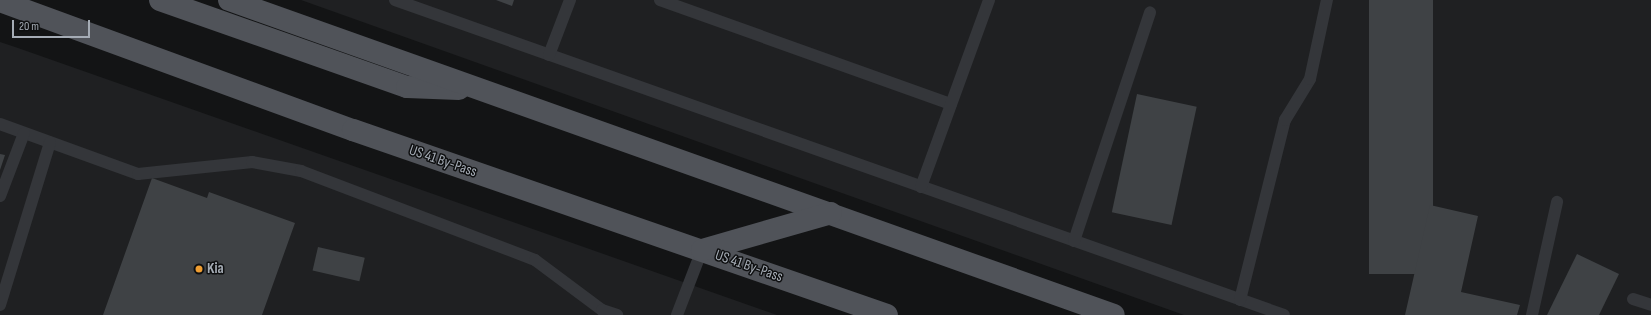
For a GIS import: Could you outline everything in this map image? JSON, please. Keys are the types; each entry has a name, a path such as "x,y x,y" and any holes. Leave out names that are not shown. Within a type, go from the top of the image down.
{"main road":[{"path":"160,0 407,87 482,90"},
{"path":"229,0 1114,315"},
{"name":"US 41 By-Pass","path":"0,1 353,130 887,315"},
{"path":"702,250 831,213"}],"lane":[{"path":"395,0 1284,315"},
{"path":"549,55 570,0"},
{"path":"660,0 952,104"},
{"path":"921,187 989,0"},
{"path":"1240,300 1285,120 1310,79 1327,0"},
{"path":"1074,241 1150,12"},
{"path":"0,124 138,174 252,162 301,171 535,260 602,310 617,315"},
{"path":"0,196 24,133"},
{"path":"0,305 50,142"},
{"path":"1532,315 1557,202"},
{"path":"677,315 702,250"},
{"path":"1633,299 1651,306"}],"shaded area":[{"path":"301,0 1651,0 1651,315 1184,315"},
{"path":"0,42 18,48 777,315 0,315"}],"building":[{"path":"496,0 514,0 512,6"},
{"path":"1369,0 1433,0 1433,274 1369,274"},
{"path":"1137,94 1197,107 1172,225 1112,212"},
{"path":"0,154 5,155 0,170"},
{"name":"Kia","path":"152,178 207,198 209,192 295,223 262,315 103,315"},
{"path":"1430,205 1478,216 1461,292 1520,305 1517,315 1405,315"},
{"path":"318,247 365,258 359,281 313,270"},
{"path":"1577,254 1619,274 1599,315 1547,315"}],"place":[{"name":"Kia","path":"199,269"}]}
